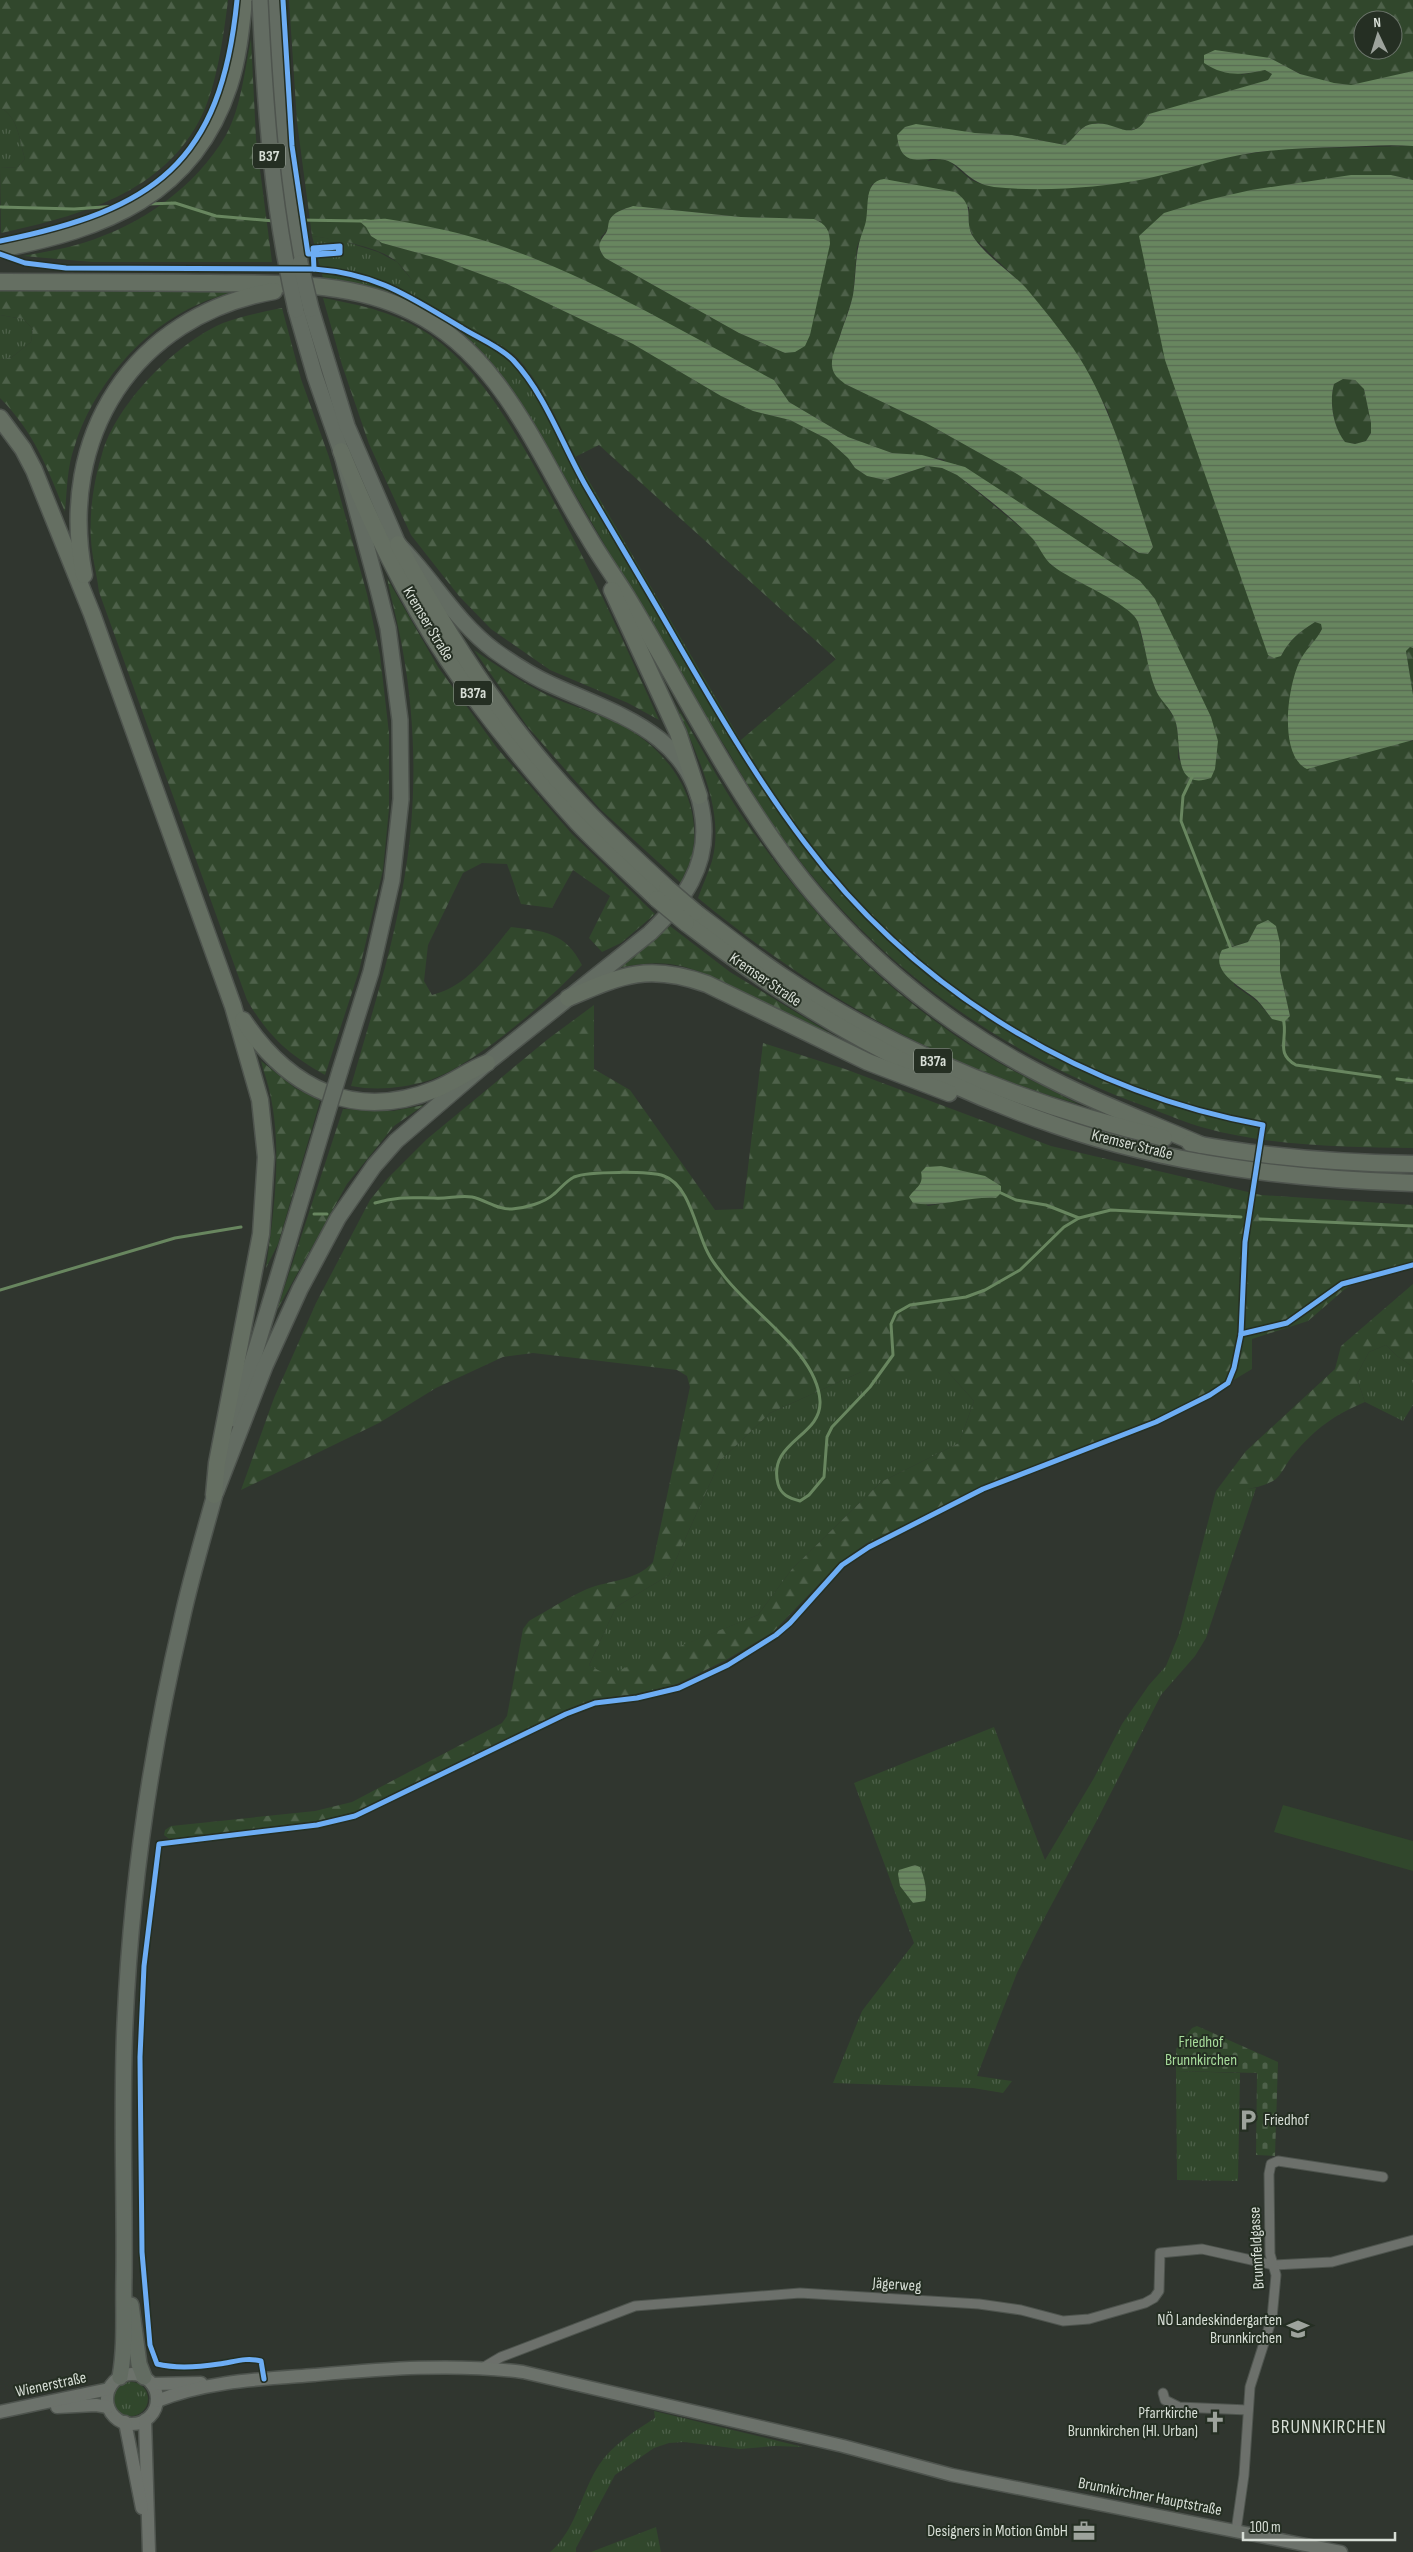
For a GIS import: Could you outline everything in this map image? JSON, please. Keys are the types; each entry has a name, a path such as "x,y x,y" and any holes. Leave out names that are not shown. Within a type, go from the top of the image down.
{"highway":[{"path":"0,249 53,237 117,216 143,202 164,186 185,166 203,143 218,116 229,86 239,40 244,0"},
{"path":"0,282 233,283 328,287 370,295 413,312 434,323 469,351 486,369 518,415 746,802 792,867 850,934 919,995 991,1045 1033,1070 1085,1096 1201,1145"},
{"path":"92,614 79,548 78,500 81,476 92,436 114,394 130,371 160,341 205,312 253,295 328,287"},
{"path":"0,418 23,449 34,470 92,614 233,1006 260,1100 264,1127 266,1183 257,1258 217,1463 214,1495"},
{"name":"Kremser Straße","path":"341,451 383,545 448,660 506,738 579,823 773,988 859,1039 942,1080 1056,1126 1151,1151 1247,1170 1320,1178 1413,1182"},
{"path":"586,533 678,733 699,796"},
{"name":"Kremser Straße","path":"398,544 458,647 515,728 578,802 662,893"},
{"name":"Kremser Straße","path":"690,917 783,977 883,1036 931,1060 986,1083 1082,1117 1201,1145 1258,1154 1319,1161 1413,1164"},
{"path":"568,998 614,978 631,974 669,973 687,977 707,984 816,1039 910,1079 1035,1122 1056,1126"},
{"path":"233,1006 256,1041 283,1069 313,1087 351,1100 380,1101 416,1096 454,1082 487,1063"}],"main road":[{"name":"B37","path":"260,0 269,155 281,239 303,309 347,426 398,544"},
{"name":"B37","path":"274,0 279,103 303,309 315,376 341,451"},
{"path":"124,2242 137,2355 157,2400 153,2412 145,2420 137,2423 124,2422 116,2418 108,2407 109,2389 120,2377 123,2356 123,2076 128,1971 138,1871 151,1772 169,1676 189,1587 241,1396 371,972 390,889 397,844 401,761 400,720 388,628 341,451"},
{"path":"214,1495 284,1323 338,1218 374,1166 396,1141 487,1063 650,933 688,890 695,875 703,842 704,828 699,796 680,760 652,732 632,720 549,683 494,650 448,606 411,557 398,544"},
{"name":"Brunnkirchner Hauptstraße","path":"229,2383 437,2367 484,2367 523,2372 843,2446 952,2475 1341,2552"},
{"path":"120,2377 135,2374 148,2380 229,2383"},
{"path":"157,2400 170,2395 229,2383"},
{"name":"Wienerstraße","path":"0,2413 109,2389"},
{"name":"Wienerstraße","path":"0,2413 71,2406 108,2407"},
{"path":"145,2420 144,2437 149,2506 149,2552"},
{"path":"124,2422 148,2533"}],"street":[{"name":"Brunnfeldgasse","path":"1236,2531 1244,2475 1250,2387 1272,2318 1276,2275 1270,2254 1269,2174 1271,2164 1278,2161 1383,2177"},
{"path":"1274,2266 1332,2262 1413,2240"},
{"name":"Jägerweg","path":"484,2367 501,2358 618,2310 654,2302 824,2293 876,2299 978,2304 1021,2310 1067,2321 1089,2319 1145,2303 1154,2298 1159,2291 1160,2253 1202,2249 1274,2266"},
{"path":"1162,2393 1165,2400 1179,2407 1248,2410"}],"green space":[{"path":"0,0 228,0 222,43 212,89 202,115 186,142 166,164 143,182 117,197 89,209 60,218 1,233 0,168 18,167 25,159 15,123 0,108"},
{"path":"289,0 1413,0 1413,71 1367,83 1341,85 1309,77 1270,58 1240,75 1265,70 1272,74 1268,80 1135,129 1121,129 1096,123 1081,129 1065,145 1012,135 975,133 927,161 939,159 949,161 971,180 981,184 1031,188 1280,149 1413,146 1413,180 1391,175 1351,175 1281,656 1291,640 1315,622 1321,623 1322,629 1314,644 1302,657 1411,742 1413,740 1413,1148 1335,1146 1255,1139 1205,1128 1184,1121 1095,1086 1042,1061 991,1032 943,999 897,963 855,923 815,880 772,823 728,751 836,659 599,445 575,457 555,414 537,384 518,358 507,349 436,305 423,294 398,263 390,257 369,248 312,236 297,122","holes":["872,184 969,207 969,227 974,238 1026,288 1073,349 1107,409 1153,547 1148,554 1138,553 1017,474 926,423 845,384 834,353 853,296 857,247 867,222 868,201","633,206 741,217 813,219 821,222 785,353 739,333 605,258 600,251 601,237 618,212","365,219 373,221 384,219 774,380 789,402 848,437 892,453 942,459 1155,599 1192,779 1178,758 1179,741 1175,719 1155,689 1137,619 1126,607 1051,565 1032,537 957,475 942,468 927,466 886,480 867,476 855,468 848,458 827,439 790,420 753,411 721,396 633,344 507,284 440,259 382,243 371,236 367,227 359,221","1257,925 1280,943 1280,971 1290,1016 1272,1019 1258,1002 1234,985 1230,947 1248,942"]},
{"path":"251,39 256,139 272,262 92,262 23,256 83,243 125,226 165,202 199,172 226,135 231,124 242,88"},
{"path":"0,108 15,123 25,159 18,167 0,168"},
{"path":"312,236 340,240 378,252 397,262 427,298 509,350 529,372 547,400 575,457 741,741 728,751 667,652 533,421 491,362 456,328 441,317 410,300 376,288 323,278"},
{"path":"0,290 232,292 199,304 178,315 158,329 139,345 106,383 82,426 74,448 69,472 65,512 39,452 22,424 0,398 0,360 12,357 31,342 33,329 23,319 0,315"},
{"path":"323,298 379,311 418,327 447,348 478,380 515,434 554,501 601,594 659,720 628,703 550,670 491,629 459,596 411,535 369,444 342,365"},
{"path":"282,308 301,379 329,457 367,594 380,655 389,733 389,809 383,870 359,971 325,1075 280,1044 263,1024 247,1000 99,592 91,540 93,496 102,454 109,435 120,415 134,396 168,360 205,332 223,323 252,314"},
{"path":"0,315 23,319 33,329 31,342 12,357 0,360"},
{"path":"1343,379 1355,380 1364,389 1371,423 1371,433 1366,441 1355,444 1344,442 1340,436 1333,414 1332,399 1334,384"},
{"path":"387,578 438,667 497,748 572,834 655,914 621,943 602,952 589,938 610,896 573,870 552,908 521,904 507,864 482,863 463,873 428,945 424,981 432,995 445,991 467,977 511,927 552,935 568,946 582,965 531,1013 466,1062 427,1081 399,1087 370,1088 351,1086 395,928 409,847 413,791 413,735 407,679 400,633"},
{"path":"1410,647 1413,648 1413,695 1406,651"},
{"path":"474,650 545,694 619,724 636,734 666,761 687,795 692,814 694,834 692,855 681,883 600,809 527,726"},
{"path":"676,705 738,810 760,841 807,901 858,956 915,1006 962,1040 1010,1069 1078,1104 975,1068 925,1046 877,1021 830,994 785,964 698,898 712,861 715,821 706,781"},
{"path":"670,926 730,972 851,1046 692,969 656,963 616,969"},
{"path":"594,1005 594,1069 630,1090 715,1210 743,1209 763,1043 845,1069 1051,1146 1261,1195 1413,1205 1413,1262 1368,1275 1345,1289 1308,1321 1252,1339 1252,1369 1232,1381 1226,1380 1209,1392 1155,1419 982,1486 867,1543 840,1562 773,1632 726,1660 677,1684 636,1694 594,1699 565,1710 354,1812 317,1821 169,1839 164,1835 165,1830 171,1826 315,1811 352,1802 502,1723 507,1716 523,1629 529,1621 587,1589 631,1577 653,1562 690,1387 687,1376 677,1370 533,1353 503,1357 436,1388 379,1423 241,1490 274,1398 316,1303 370,1200 387,1179 427,1139 548,1039","holes":["923,1179 996,1198 979,1197 928,1206 912,1193 919,1187","861,1372 948,1372 974,1401 959,1443 881,1482 792,1569 758,1615 607,1675 589,1665 616,1607 669,1575 720,1461 770,1413"]},
{"path":"261,1061 295,1088 320,1101 278,1244 266,1268 276,1183 276,1140 271,1098"},
{"path":"424,1105 394,1126 347,1184 277,1310 343,1109 393,1111"},
{"path":"1413,1284 1413,1367 1397,1356 1386,1345 1369,1352 1356,1376 1365,1402 1335,1417 1318,1430 1294,1454 1279,1476 1273,1481 1252,1488 1216,1491 1246,1451 1335,1369 1341,1346"},
{"path":"1386,1345 1397,1356 1413,1367 1413,1405 1403,1421 1365,1402 1356,1376 1369,1352"},
{"path":"861,1372 948,1372 974,1401 959,1443 881,1482 792,1569 758,1615 607,1676 589,1665 616,1607 669,1575 720,1461 770,1413"},
{"path":"1256,1488 1206,1638 1195,1656 1161,1695 1017,1973 977,2076 1012,2081 1003,2093 973,2088 833,2083 862,2011 914,1943 854,1783 994,1727 1045,1860 1094,1778 1122,1724 1149,1685 1166,1666 1179,1634 1216,1491"},
{"path":"1283,1805 1413,1841 1413,1871 1274,1832"},
{"name":"Friedhof Brunnkirchen","path":"1197,2026 1278,2062 1275,2156 1256,2155 1257,2073 1176,2071 1176,2049 1192,2028"},
{"path":"1176,2071 1240,2073 1238,2181 1177,2180"},
{"path":"131,2382 138,2383 143,2387 147,2392 147,2406 143,2411 138,2415 131,2416 124,2415 119,2411 115,2406 114,2399 115,2392 119,2387 124,2383"},
{"path":"654,2411 803,2447 775,2446 740,2449 684,2442 669,2443 654,2448 615,2475 576,2548 576,2552 550,2552 566,2533 593,2476 604,2458 624,2439 655,2418"},
{"path":"656,2527 661,2552 591,2552"}],"shaded area":[{"path":"1215,50 1270,58 1300,74 1334,83 1351,85 1413,71 1413,146 1377,145 1265,151 1228,157 1127,182 1089,187 1031,189 985,185 971,178 951,162 937,159 915,160 908,158 903,154 899,146 897,135 905,127 916,124 975,133 1012,135 1065,145 1088,125 1101,123 1124,130 1136,129 1143,124 1149,114 1268,80 1272,74 1265,70 1241,74 1219,71 1204,63 1204,55"},
{"path":"1351,175 1391,175 1413,180 1413,648 1410,647 1406,651 1413,695 1413,740 1307,769 1298,761 1292,749 1288,716 1297,668 1302,657 1322,629 1321,624 1315,622 1291,640 1281,656 1274,658 1268,655 1165,360 1139,236 1164,213 1203,201 1251,190","holes":["1343,379 1355,380 1364,389 1371,423 1371,433 1366,441 1355,444 1345,442 1341,436 1335,422 1332,406 1334,384"]},
{"path":"884,179 955,192 962,198 968,208 971,231 979,245 1026,288 1073,348 1087,370 1110,419 1153,547 1148,554 1139,553 1017,474 926,423 845,384 835,374 832,358 853,295 857,254 866,221 869,192 877,181"},
{"path":"633,206 741,217 814,219 822,223 828,231 830,244 810,335 805,346 795,352 785,353 739,333 605,258 600,246 601,240 607,232 609,221 616,213"},
{"path":"387,219 471,237 534,258 569,273 639,307 774,380 789,402 848,437 892,453 922,455 965,467 1140,581 1155,599 1211,717 1218,741 1215,769 1211,778 1198,780 1189,778 1184,771 1175,720 1155,688 1138,622 1133,615 1113,600 1053,566 1033,539 1022,528 995,504 957,475 942,468 927,466 885,480 867,476 855,468 848,458 827,439 790,420 753,411 721,396 633,344 507,284 440,259 382,243 371,236 366,227 358,220"},
{"path":"1268,920 1276,926 1280,943 1280,971 1290,1016 1284,1022 1272,1019 1257,1000 1230,979 1220,966 1219,958 1222,950 1248,942 1257,925"},
{"path":"941,1166 985,1176 1001,1186 1001,1193 996,1198 934,1204 913,1203 909,1197 919,1186 922,1176 921,1172 926,1167"},
{"path":"915,1865 920,1867 926,1893 925,1901 913,1903 900,1886 898,1874 899,1870"}],"waterway":[{"path":"148,204 175,203 216,216 274,221"},
{"path":"0,207 74,209 117,206"},
{"path":"298,220 361,221"},
{"path":"1193,775 1183,796 1181,821 1231,949"},
{"path":"1283,1018 1284,1050 1289,1060 1296,1065 1380,1077"},
{"path":"1397,1079 1413,1081"},
{"path":"375,1203 398,1198 472,1197 502,1208 512,1209 545,1200 571,1179 581,1175 646,1173 664,1176 673,1181 686,1199 709,1255 733,1287 795,1349 807,1365 816,1383 820,1401 818,1413 813,1423 787,1448 780,1458 777,1470 778,1484 781,1491 789,1497 800,1501 809,1495 824,1477 827,1437 832,1427 870,1387 893,1355 891,1324 896,1313 910,1305 966,1297 985,1290 1020,1270 1064,1227 1079,1218 1111,1210 1241,1217"},
{"path":"1001,1193 1016,1200 1046,1205 1079,1218"},
{"path":"314,1214 327,1214"},
{"path":"1260,1219 1413,1226"},
{"path":"0,1290 175,1238 241,1227"}],"cycle path":[{"path":"0,241 54,228 100,213 138,194 170,170 196,140 215,102 229,56 237,0"},
{"path":"283,0 292,146 308,254 339,253 338,247 314,249 314,255 340,253 340,246 313,248 314,269"},
{"path":"0,254 25,263 66,268 314,269 337,272 375,281 392,288 501,350 525,374 545,405 587,488 735,740 805,843 849,896 898,945 951,989 1008,1027 1068,1060 1131,1088 1196,1109 1263,1125 1245,1242 1241,1334 1234,1368 1228,1383 1210,1395 1156,1422 983,1489 869,1547 842,1565 790,1623 776,1635 728,1665 679,1688 637,1698 595,1703 566,1714 355,1816 317,1825 159,1844 144,1966 140,2057 142,2252 150,2345 157,2364 165,2366 196,2367 245,2360 261,2361 264,2379"},
{"path":"1241,1334 1287,1323 1342,1284 1413,1265"}],"place":[{"name":"Friedhof","path":"1248,2120"},
{"name":"NÖ Landeskindergarten Brunnkirchen","path":"1298,2329"},
{"name":"Pfarrkirche Brunnkirchen (Hl. Urban)","path":"1215,2422"},
{"name":"Designers in Motion GmbH","path":"1084,2531"}],"district":[{"name":"BRUNNKIRCHEN","path":"1329,2427"}]}
